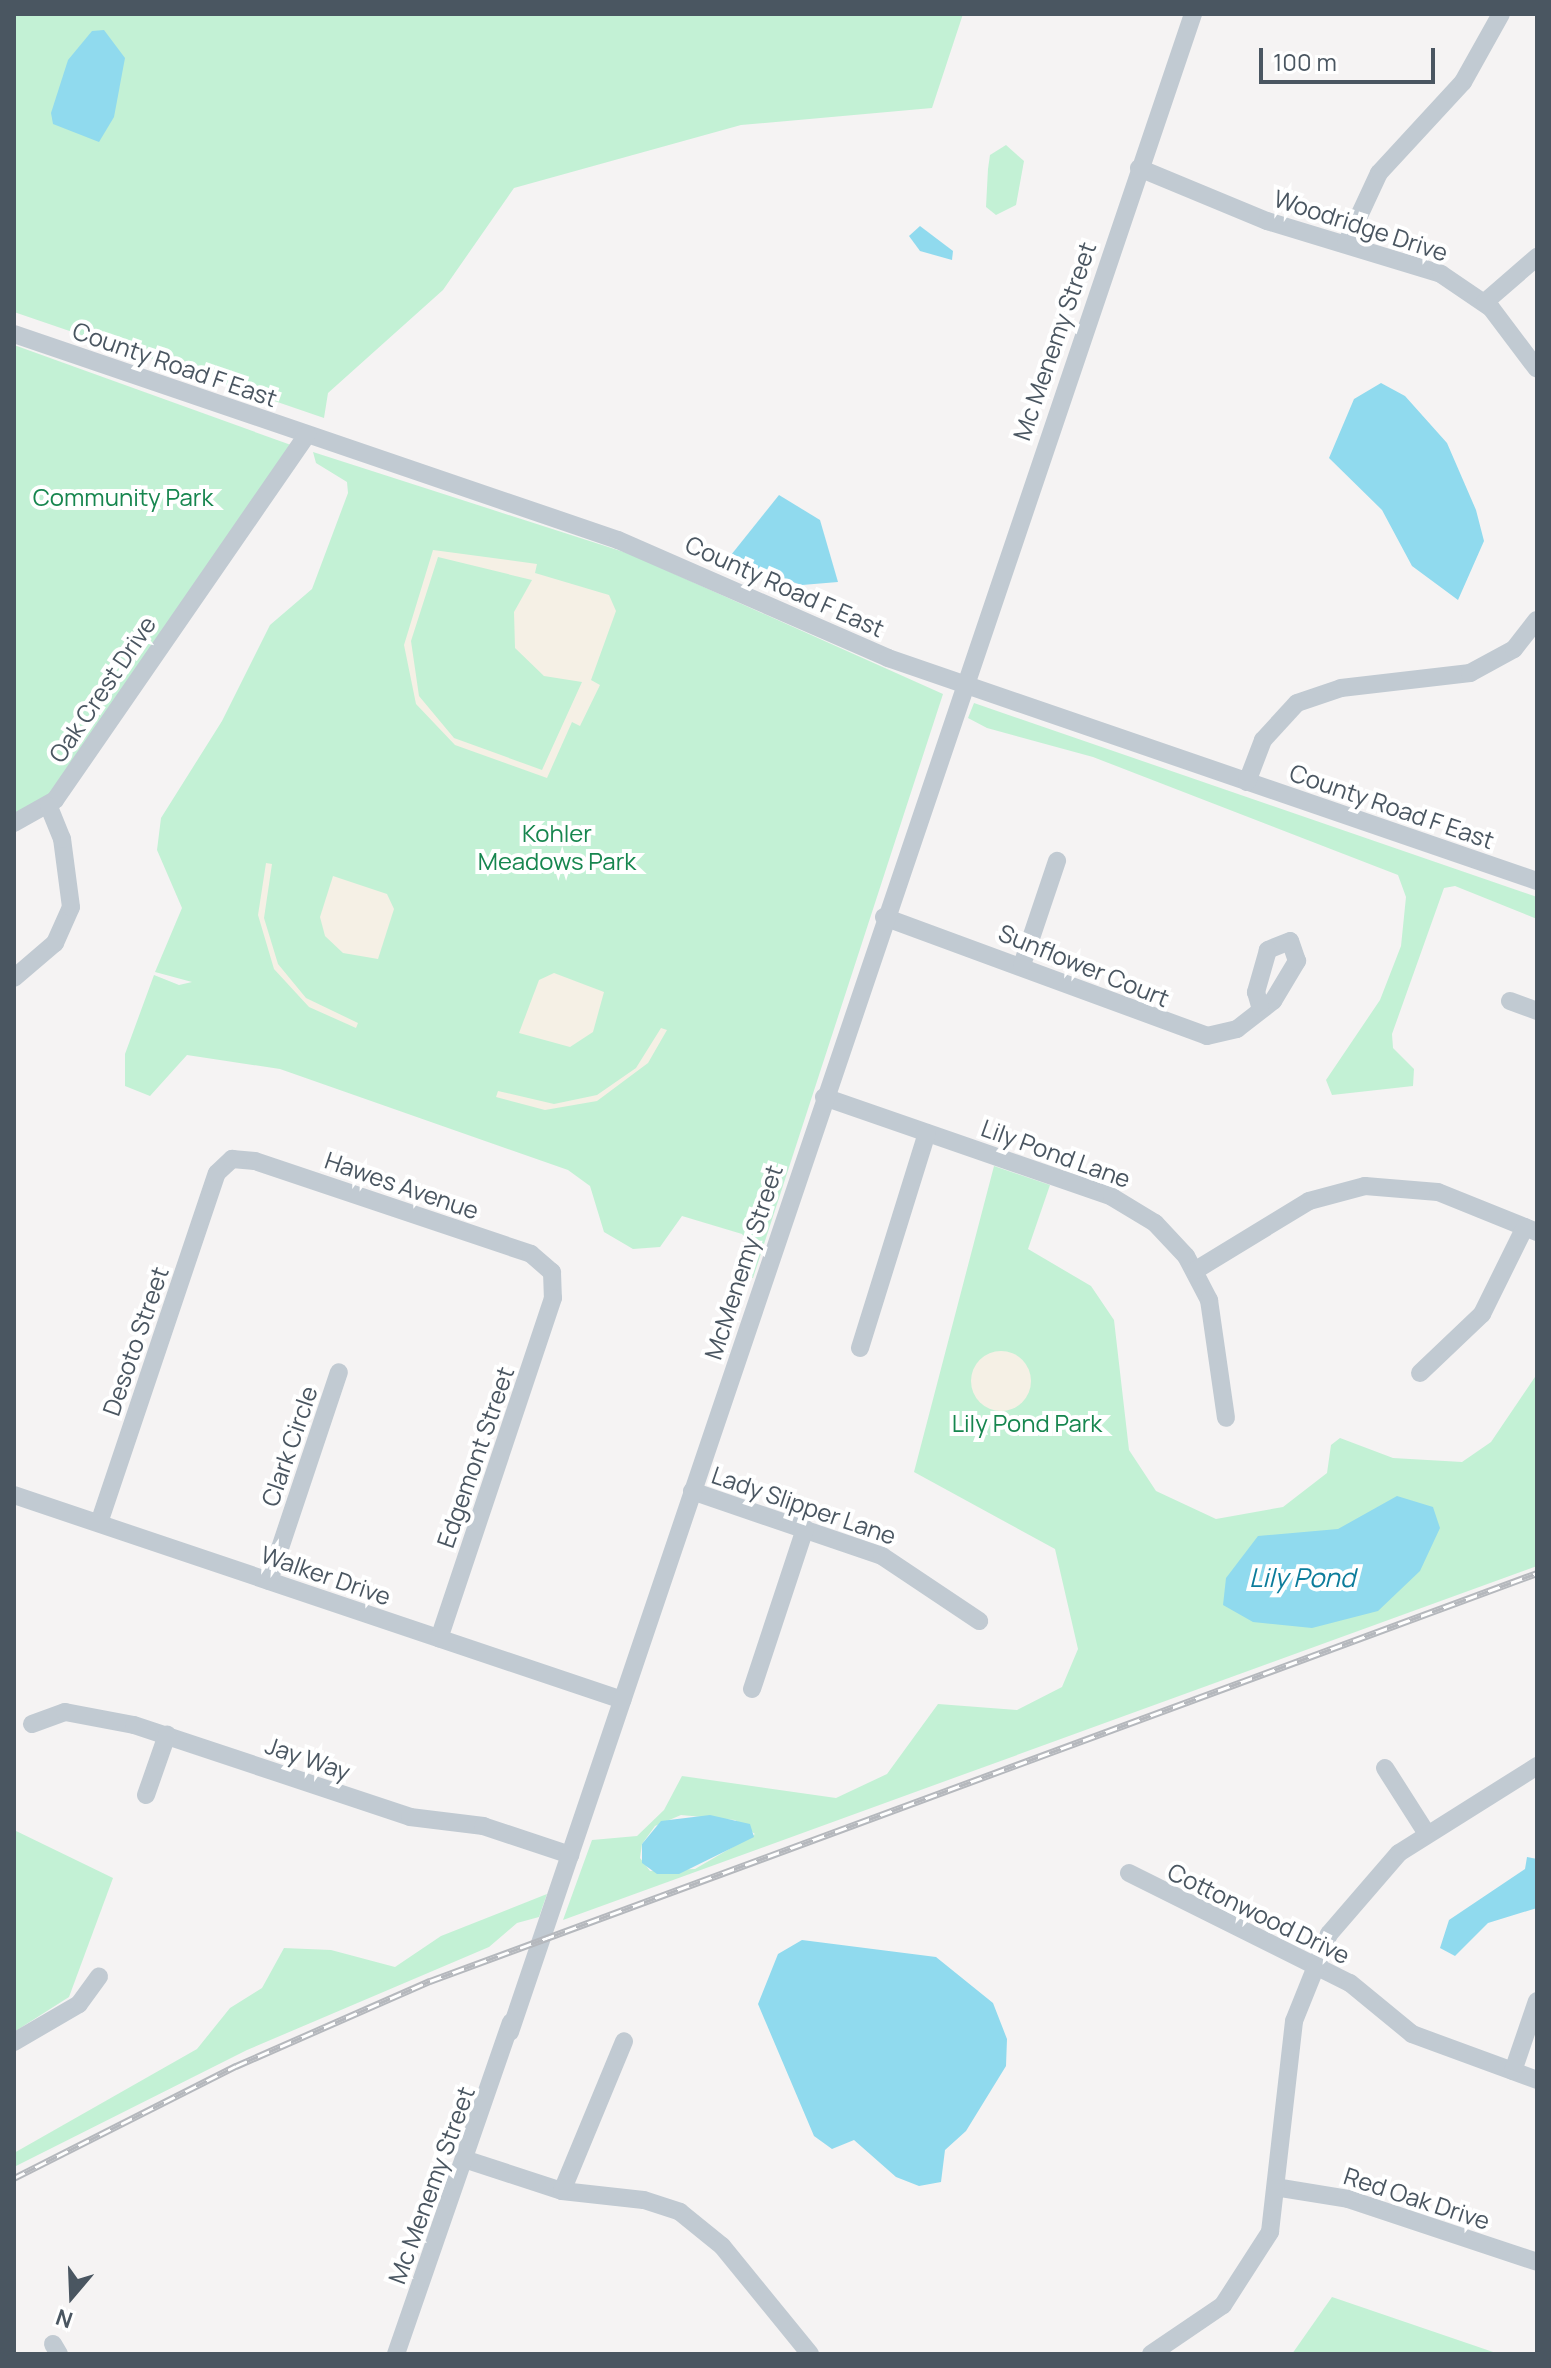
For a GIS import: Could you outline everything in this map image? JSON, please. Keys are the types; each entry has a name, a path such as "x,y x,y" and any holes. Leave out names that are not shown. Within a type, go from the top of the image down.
{"street":[{"name":"Mc Menemy Street","path":"962,684 1193,14"},
{"path":"1346,244 1385,163 1463,82 1501,14"},
{"name":"Woodridge Drive","path":"1139,168 1346,244 1417,263 1485,302 1537,369"},
{"path":"1485,302 1537,257"},
{"name":"County Road F East","path":"14,334 644,550 839,639 1537,881"},
{"name":"Oak Crest Drive","path":"49,807 307,435"},
{"path":"1247,782 1263,740 1297,703 1341,688 1470,673 1514,649 1537,620"},
{"name":"McMenemy Street","path":"510,2032 962,684"},
{"path":"14,823 49,807 61,834 71,907 55,943 14,978"},
{"path":"1022,965 1057,861"},
{"name":"Sunflower Court","path":"884,917 1022,965 1201,1036 1237,1029 1260,1006"},
{"path":"1510,1001 1537,1011"},
{"name":"Lily Pond Lane","path":"824,1097 1121,1201 1155,1223 1196,1270 1216,1328 1226,1418"},
{"path":"860,1348 927,1133"},
{"name":"Hawes Avenue","path":"217,1173 228,1160 248,1159 516,1249 548,1265 555,1291"},
{"name":"Desoto Street","path":"99,1523 217,1173"},
{"path":"1196,1270 1309,1201 1355,1187 1431,1190 1531,1229 1482,1314 1420,1373"},
{"name":"Edgemont Street","path":"439,1638 555,1291"},
{"name":"Clark Circle","path":"269,1581 339,1372"},
{"name":"Lady Slipper Lane","path":"692,1491 902,1565 979,1621"},
{"name":"Walker Drive","path":"14,1495 622,1700"},
{"path":"752,1689 805,1529"},
{"name":"Jay Way","path":"32,1724 70,1712 167,1735 418,1820 483,1826 570,1855"},
{"path":"146,1795 167,1735"},
{"path":"1151,2354 1206,2320 1240,2287 1270,2232 1281,2188 1288,2050 1315,1966 1361,1891 1427,1834 1537,1766"},
{"path":"1385,1768 1427,1834"},
{"name":"Cottonwood Drive","path":"1129,1873 1315,1966 1412,2034 1537,2080"},
{"path":"14,2042 75,2007 99,1976"},
{"path":"1513,2071 1537,2001"},
{"name":"Mc Menemy Street","path":"396,2354 510,2032"},
{"path":"562,2191 624,2041"},
{"path":"464,2159 562,2191 644,2200 697,2223 810,2354"},
{"name":"Red Oak Drive","path":"1281,2188 1348,2199 1537,2262"}],"green space":[{"path":"14,14 963,14 932,108 741,125 514,188 443,290 328,393 324,418 14,312"},
{"path":"1006,145 1024,161 1016,205 996,215 986,207 990,155"},
{"name":"Community Park","path":"14,345 291,445 52,793 14,816"},
{"name":"Kohler Meadows Park","path":"313,452 630,554 943,694 753,1278 741,1277 752,1247 742,1234 682,1216 660,1247 633,1249 604,1232 590,1186 568,1170 280,1069 187,1055 150,1096 125,1086 125,1054 154,975 179,985 192,982 155,972 182,908 157,850 161,818 222,721 270,625 312,589 348,493 347,482 316,463"},
{"path":"974,703 1537,897 1537,919 1455,886 1444,888 1392,1034 1393,1048 1414,1069 1413,1086 1332,1095 1326,1080 1380,1000 1401,946 1406,897 1398,875 1093,757 987,728 968,718"},
{"name":"Lily Pond Park","path":"994,1166 1050,1185 1028,1249 1091,1286 1114,1320 1129,1450 1156,1491 1216,1519 1283,1507 1327,1473 1331,1445 1340,1438 1393,1458 1462,1462 1491,1442 1537,1374 1537,1566 563,1920 592,1840 637,1836 664,1810 682,1776 836,1798 887,1774 938,1704 1017,1710 1062,1687 1078,1649 1055,1549 914,1472","holes":["681,1815 735,1820 755,1834 695,1869 650,1871 640,1858 642,1844 655,1826"]},
{"path":"14,1830 113,1878 69,1997 14,2032"},
{"path":"547,1894 539,1917 517,1923 489,1947 247,2050 14,2167 14,2153 197,2049 230,2008 262,1988 284,1948 331,1950 395,1967 441,1936"},
{"path":"1332,2297 1499,2354 1292,2354"}],"sand":[{"path":"433,550 537,564 535,573 609,595 616,611 591,680 600,685 580,726 572,722 547,778 455,745 416,704 404,645","holes":["438,557 532,580 514,612 515,648 544,676 582,682 542,770 454,738 419,696 411,641"]},
{"path":"266,863 272,864 264,918 278,964 306,998 358,1023 356,1028 309,1007 274,969 258,915"},
{"path":"333,876 387,894 394,909 378,959 343,953 325,936 320,917"},
{"path":"554,973 604,992 593,1032 570,1047 519,1033 539,980"},
{"path":"661,1028 667,1030 648,1063 597,1101 545,1110 496,1097 498,1091 554,1104 597,1095 636,1068"},
{"path":"1001,1351 1013,1353 1022,1360 1029,1369 1029,1393 1022,1402 1013,1409 1001,1411 989,1409 980,1402 973,1393 971,1381 973,1369 980,1360 989,1353"}],"water":[{"path":"104,30 125,58 114,117 99,142 53,124 51,113 68,60 92,31"},
{"path":"920,226 953,251 952,260 920,251 909,236"},
{"path":"1381,383 1405,396 1447,443 1476,510 1484,541 1458,600 1412,566 1382,510 1329,458 1354,399"},
{"path":"779,495 820,520 838,582 802,585 738,565 731,555"},
{"name":"Lily Pond","path":"1397,1496 1433,1507 1440,1528 1420,1571 1378,1611 1312,1628 1253,1622 1223,1605 1226,1578 1258,1536 1338,1529"},
{"path":"710,1815 750,1824 754,1837 679,1874 657,1874 642,1863 642,1844 661,1821"},
{"path":"1527,1857 1537,1859 1537,1908 1488,1923 1455,1956 1440,1948 1449,1920 1525,1869"},
{"path":"802,1940 936,1957 993,2003 1007,2039 1006,2066 966,2131 945,2150 941,2182 919,2186 896,2177 854,2140 832,2149 814,2136 758,2004 778,1954"}],"railway":[{"path":"14,2178 236,2066 430,1981 1537,1573"}]}
